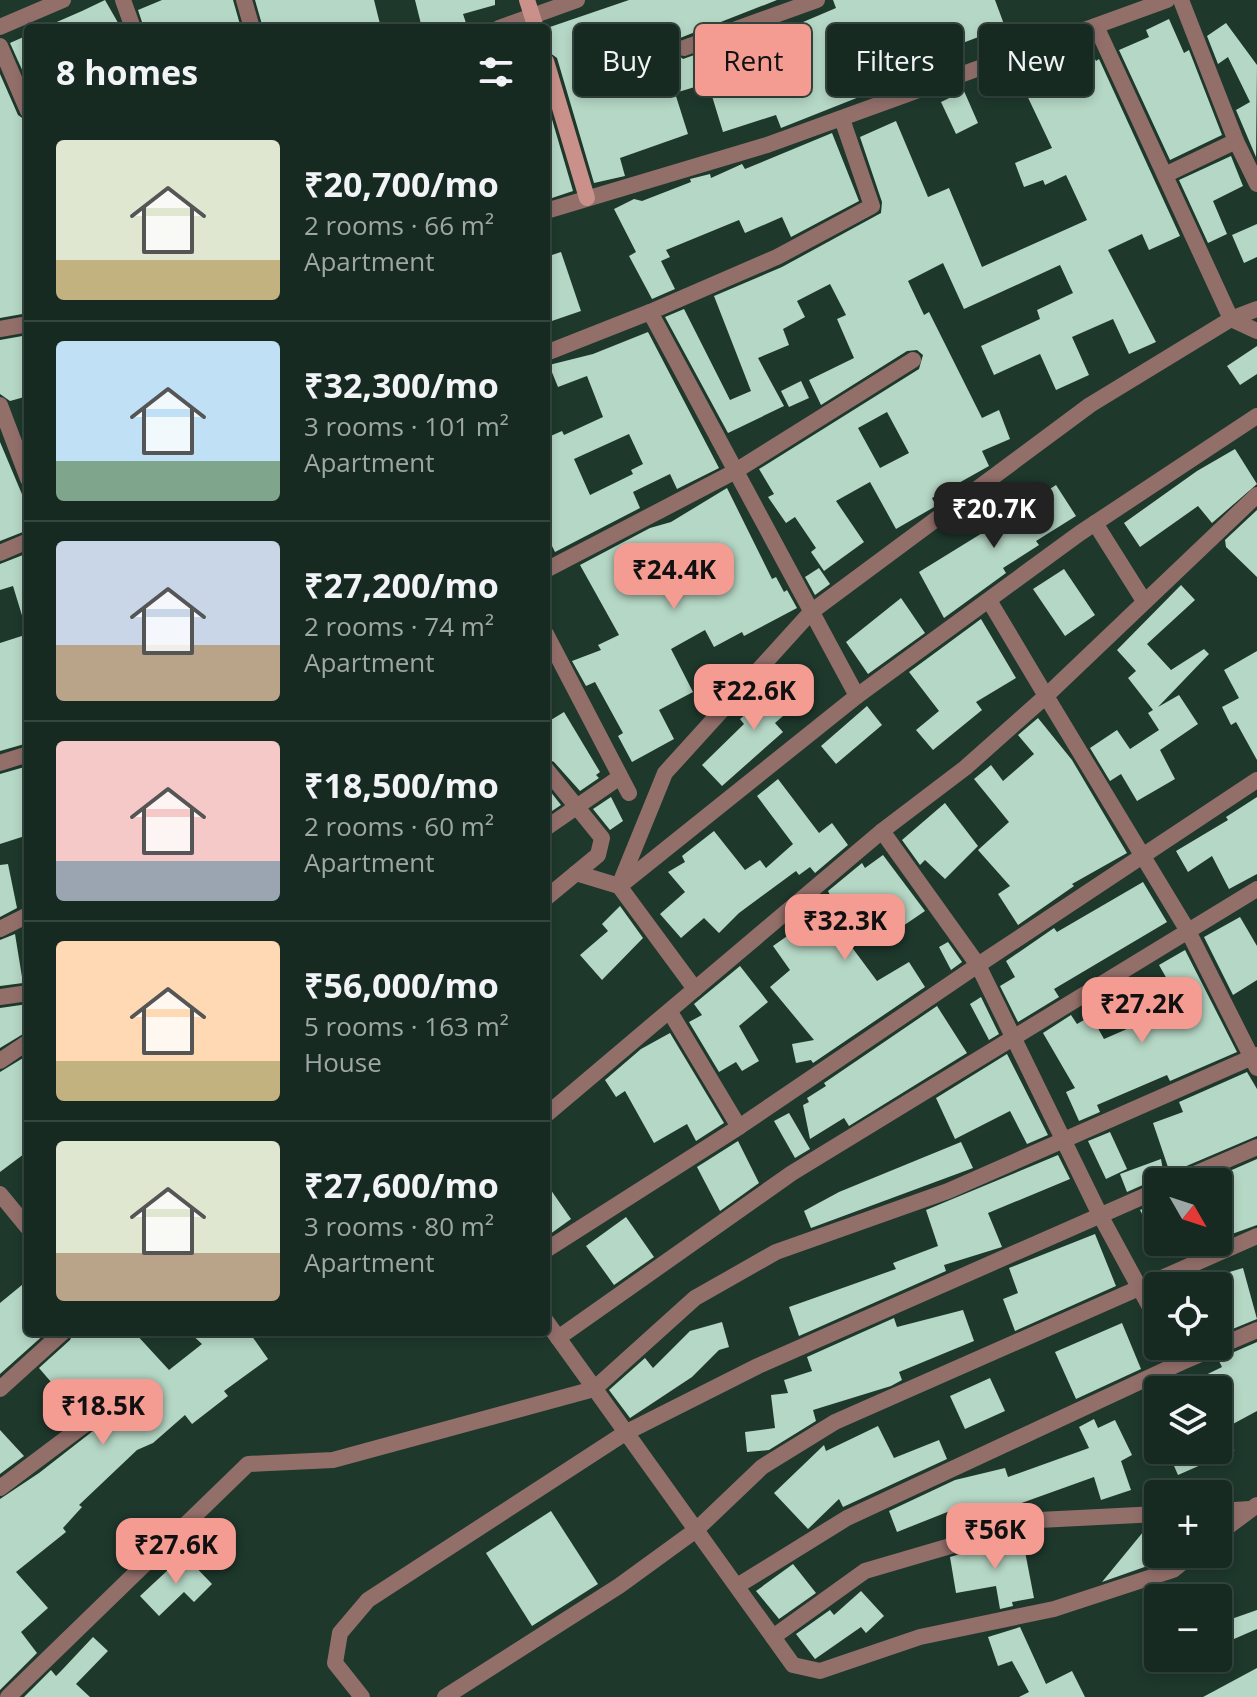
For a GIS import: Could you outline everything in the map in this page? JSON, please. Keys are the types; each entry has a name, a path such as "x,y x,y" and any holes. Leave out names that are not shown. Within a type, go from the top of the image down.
{"street":[{"path":"0,27 63,0"},
{"path":"123,0 132,24"},
{"path":"244,0 251,24"},
{"path":"509,24 577,0"},
{"path":"684,48 817,0"},
{"path":"550,210 767,145 1167,0"},
{"path":"1181,0 1236,141 1257,184"},
{"path":"1096,26 1231,319 1257,331"},
{"path":"0,46 24,102"},
{"path":"550,74 587,198"},
{"path":"550,351 777,257 872,206 842,119"},
{"path":"1165,175 1236,141"},
{"path":"619,886 665,773 813,616 1090,405 1231,319 1257,309"},
{"path":"650,312 857,696"},
{"path":"0,329 24,325"},
{"path":"550,568 734,472 913,360"},
{"path":"0,405 24,468"},
{"path":"619,886 857,696 1095,523 1257,416"},
{"path":"550,1112 882,831 965,768 1046,696 1257,495"},
{"path":"1095,523 1144,601"},
{"path":"0,553 24,543"},
{"path":"8,1697 248,1464 333,1460 594,1389 695,1298 776,1252 948,1191 1255,1060 1188,931 990,602"},
{"path":"550,642 629,793"},
{"path":"0,763 24,755"},
{"path":"550,774 602,838 598,855 550,895"},
{"path":"550,825 620,777"},
{"path":"550,1247 739,1127 1257,780"},
{"path":"882,831 978,965 1100,1215 1144,1296"},
{"path":"576,873 619,886 695,989"},
{"path":"558,1338 792,1173 1257,889"},
{"path":"0,929 24,917"},
{"path":"0,997 24,994"},
{"path":"670,1012 739,1127"},
{"path":"0,1061 24,1045"},
{"path":"1208,1168 1257,1147"},
{"path":"0,1194 24,1223"},
{"path":"362,1697 335,1663 340,1633 368,1600 625,1433 758,1366 1144,1196"},
{"path":"445,1697 619,1586 696,1530 762,1467 835,1422 1257,1236"},
{"path":"550,1327 793,1665 820,1671 920,1637 1054,1609 1176,1568"},
{"path":"737,1586 847,1518 1257,1330"},
{"path":"0,1389 59,1336"},
{"path":"0,1488 124,1395"},
{"path":"1232,1509 1254,1507"},
{"path":"1232,1524 1254,1507"},
{"path":"773,1637 865,1571 1039,1520 1144,1515"}],"building":[{"path":"105,0 119,24 52,24"},
{"path":"162,0 233,0 240,24 143,24 138,10"},
{"path":"255,0 374,0 380,24 262,24"},
{"path":"415,0 495,0 495,5 463,14 466,23 421,24"},
{"path":"629,0 777,0 716,24 695,24 695,32 679,40 679,24 574,24 574,96 676,96 688,134 620,158 625,176 594,183 557,58 550,53 550,27"},
{"path":"833,0 995,0 1004,24 979,24 979,37 963,43 963,24 827,24 827,96 862,96 781,128 776,115 723,132 712,96 811,96 811,24 798,24 836,8"},
{"path":"1169,19 1184,53 1189,50 1222,135 1170,160 1119,50 1149,37 1146,30"},
{"path":"1226,23 1257,65 1256,157 1236,110 1250,102 1228,57 1218,64 1207,36"},
{"path":"24,37 24,74 10,43"},
{"path":"695,55 695,87 679,92 679,56 683,59"},
{"path":"1093,55 1096,61 1099,59 1180,236 1149,250 1142,234 1108,250 1156,342 1129,354 1113,319 1072,337 1089,375 1056,390 1040,354 994,375 981,346 1040,319 1037,310 1073,293 1060,265 964,309 943,263 908,281 924,315 929,312 982,418 999,410 1010,439 982,451 989,466 932,498 936,506 896,529 870,482 836,501 864,542 824,571 811,552 816,548 795,517 786,523 768,497 774,494 759,469 919,369 923,355 917,350 907,351 821,405 809,380 854,358 837,319 846,315 830,284 797,301 805,317 783,329 789,345 758,358 784,406 728,433 665,317 684,309 730,400 751,391 714,296 782,267 881,213 882,202 860,137 896,121 928,197 949,188 982,267 1087,220 1066,175 1045,185 1043,180 1024,187 1015,163 1052,148 1027,96 1093,96","holes":["887,412 909,453 880,468 858,428"]},
{"path":"0,74 18,115 24,119 24,314 0,318"},
{"path":"963,91 978,123 956,134 941,102 954,96 963,96"},
{"path":"550,113 573,191 550,199"},
{"path":"832,133 859,201 791,237 782,217 745,233 739,220 666,250 670,257 661,261 675,289 652,299 629,256 636,252 614,209 634,199 642,201 691,182 690,179 710,174 711,178 742,164 745,169"},
{"path":"1231,156 1243,186 1213,201 1227,234 1208,243 1179,180"},
{"path":"1257,224 1257,257 1244,263 1232,235"},
{"path":"561,252 581,311 550,322 550,256"},
{"path":"648,332 719,468 677,489 670,474 633,492 640,508 555,552 550,542 550,436 562,431 564,435 603,417 587,376 558,387 550,365 593,354","holes":["629,434 643,464 631,470 633,474 590,495 574,459"]},
{"path":"24,336 24,397 10,401 0,394 0,340"},
{"path":"1257,346 1257,374 1240,385 1227,366"},
{"path":"801,381 809,398 789,407 781,391"},
{"path":"0,442 24,499 24,532 0,541"},
{"path":"1235,449 1257,484 1212,523 1198,506 1140,547 1124,523 1197,471"},
{"path":"1056,485 1076,516 1036,541 1039,545 1003,568 1006,573 944,618 919,572 992,527 987,519 1013,503 1017,510"},
{"path":"727,488 772,579 776,577 797,608 744,636 742,632 714,647 705,630 671,649 693,692 659,710 674,739 632,762 618,736 623,733 595,682 586,686 572,661 601,650 598,645 619,635 580,565 650,528 671,522"},
{"path":"1257,510 1257,577 1226,547 1225,540"},
{"path":"24,555 24,622 13,586 0,590 0,564"},
{"path":"819,568 830,584 815,595 805,577"},
{"path":"1064,569 1095,615 1065,636 1033,589"},
{"path":"1181,585 1195,600 1147,644 1171,670 1204,649 1209,654 1158,707 1179,695 1198,724 1160,750 1175,779 1137,801 1121,774 1110,781 1090,748 1117,730 1130,749 1159,730 1148,713 1153,710 1128,678 1136,671 1117,650"},
{"path":"901,598 925,633 868,674 846,642"},
{"path":"981,619 1016,678 976,702 982,710 933,750 916,730 939,711 909,672"},
{"path":"24,635 24,744 0,751 0,643"},
{"path":"1257,651 1257,760 1236,722 1231,725 1222,707 1239,698 1224,670"},
{"path":"790,676 807,695 775,723 783,732 722,786 702,765 744,724 740,719"},
{"path":"867,706 882,725 836,764 821,746"},
{"path":"564,712 600,772 596,775 599,778 580,791 550,760 550,721"},
{"path":"1038,718 1072,760 1127,853 1072,884 1074,886 1018,925 998,894 1010,886 978,850 1009,822 974,779 991,765 1003,781 1034,754 1018,735"},
{"path":"24,767 24,836 0,844 0,774"},
{"path":"778,779 819,833 832,823 848,845 815,873 810,867 799,875 796,871 739,913 719,933 704,918 681,938 660,914 685,892 668,872 685,862 682,856 714,831 745,870 760,860 766,868 793,844 757,796"},
{"path":"550,791 561,805 550,812"},
{"path":"611,797 623,821 610,830 593,809"},
{"path":"1257,797 1257,874 1229,889 1212,856 1188,872 1176,851 1228,820 1226,817"},
{"path":"945,803 978,846 945,879 925,860 920,865 902,840"},
{"path":"883,855 925,911 900,928 889,912 848,942 877,981 909,962 925,987 813,1063 811,1060 796,1063 792,1044 814,1040 770,987 790,970 773,946 834,903 828,891 862,863 865,868"},
{"path":"8,864 17,908 0,917 0,865"},
{"path":"1143,882 1167,922 1054,989 1059,997 1018,1022 1000,986 1015,977 1006,961 1054,928 1057,932"},
{"path":"620,906 643,938 602,980 580,955 608,931 602,924"},
{"path":"1240,917 1257,946 1257,980 1233,995 1204,937"},
{"path":"15,934 23,983 0,986 0,940"},
{"path":"948,942 962,962 951,970 939,947"},
{"path":"1185,950 1237,1052 1170,1081 1167,1075 1097,1105 1100,1112 1079,1121 1066,1092 1075,1088 1043,1033 1071,1015 1077,1024 1091,1016 1104,1039 1175,1008 1174,1005 1180,1002 1159,965"},
{"path":"740,966 768,1002 739,1026 759,1061 742,1071 736,1062 719,1072 689,1022 702,1015 694,1004"},
{"path":"981,997 999,1034 989,1040 970,1004"},
{"path":"24,1005 24,1033 0,1048 0,1008"},
{"path":"937,1006 967,1053 849,1126 844,1118 810,1139 803,1105 809,1102 807,1098 826,1086 824,1083"},
{"path":"670,1033 724,1123 696,1141 687,1124 654,1143 625,1091 616,1097 605,1080 641,1049"},
{"path":"1007,1054 1048,1135 1027,1144 1010,1111 955,1139 936,1098"},
{"path":"24,1057 24,1154 0,1172 0,1072"},
{"path":"1247,1072 1257,1089 1257,1136 1182,1168 1168,1168 1153,1123 1183,1112 1179,1102"},
{"path":"789,1113 810,1149 795,1158 774,1121"},
{"path":"1110,1132 1127,1169 1106,1179 1088,1141"},
{"path":"738,1141 759,1183 720,1211 697,1167"},
{"path":"961,1142 973,1168 811,1228 804,1211 839,1192"},
{"path":"1058,1155 1070,1179 988,1213 1002,1247 944,1265 946,1271 799,1336 789,1307 896,1269 893,1263 938,1246 926,1210"},
{"path":"1161,1159 1163,1168 1144,1168 1144,1184 1127,1192 1120,1174"},
{"path":"1257,1159 1257,1225 1232,1234 1232,1170"},
{"path":"550,1189 571,1219 550,1234"},
{"path":"626,1217 654,1257 614,1285 586,1246"},
{"path":"1095,1234 1116,1286 1015,1331 1003,1299 1018,1293 1009,1268"},
{"path":"1243,1268 1257,1319 1232,1329 1232,1272 1230,1272"},
{"path":"24,1283 24,1336 43,1336 0,1374 0,1303"},
{"path":"963,1310 974,1341 899,1372 902,1380 891,1386 813,1410 816,1421 769,1450 747,1452 745,1432 775,1428 771,1395 788,1393 784,1380 812,1371 807,1357 894,1318 897,1327"},
{"path":"722,1322 729,1347 719,1350 692,1377 630,1418 609,1390 645,1358 653,1368 690,1331"},
{"path":"1122,1323 1141,1369 1076,1399 1055,1352"},
{"path":"72,1336 138,1336 169,1370 202,1344 193,1336 252,1336 268,1359 224,1391 228,1396 192,1424 185,1415 153,1443 137,1450 79,1505 82,1507 63,1528 66,1532 16,1572 48,1608 21,1632 37,1653 0,1690 0,1499 39,1473 134,1399 129,1385 118,1386 60,1429 52,1416 70,1404 39,1368"},
{"path":"1257,1342 1257,1411 1232,1424 1232,1376 1204,1376 1222,1367 1218,1360 1232,1360 1232,1353"},
{"path":"990,1378 1005,1411 965,1429 950,1396"},
{"path":"1094,1419 1098,1428 1115,1420 1132,1455 1121,1461 1131,1490 1101,1500 1094,1477 1016,1505 1018,1515 960,1532 955,1509 897,1532 889,1511 955,1480 1005,1468 1008,1477 1089,1448 1079,1427"},
{"path":"878,1426 894,1458 939,1440 947,1459 843,1507 839,1499 808,1529 774,1493 824,1445 826,1451"},
{"path":"0,1430 24,1456 0,1474"},
{"path":"1173,1464 1203,1464 1178,1475"},
{"path":"551,1511 598,1584 532,1626 486,1553"},
{"path":"1144,1531 1144,1567 1102,1582"},
{"path":"1022,1536 1034,1598 1012,1602 1013,1606 1000,1609 996,1586 956,1593 950,1557"},
{"path":"184,1555 212,1584 194,1602 184,1592 159,1616 140,1596"},
{"path":"793,1564 816,1593 779,1619 756,1591"},
{"path":"861,1591 884,1616 866,1633 861,1627 815,1659 796,1634 830,1610 834,1615"},
{"path":"1257,1610 1257,1629 1232,1640 1232,1619"},
{"path":"1020,1627 1046,1684 1072,1671 1085,1697 1019,1697 1029,1692 1012,1661 998,1666 988,1637"},
{"path":"93,1637 108,1651 76,1684 90,1697 24,1697 51,1670 56,1676"},
{"path":"1257,1668 1257,1697 1203,1697"}]}
